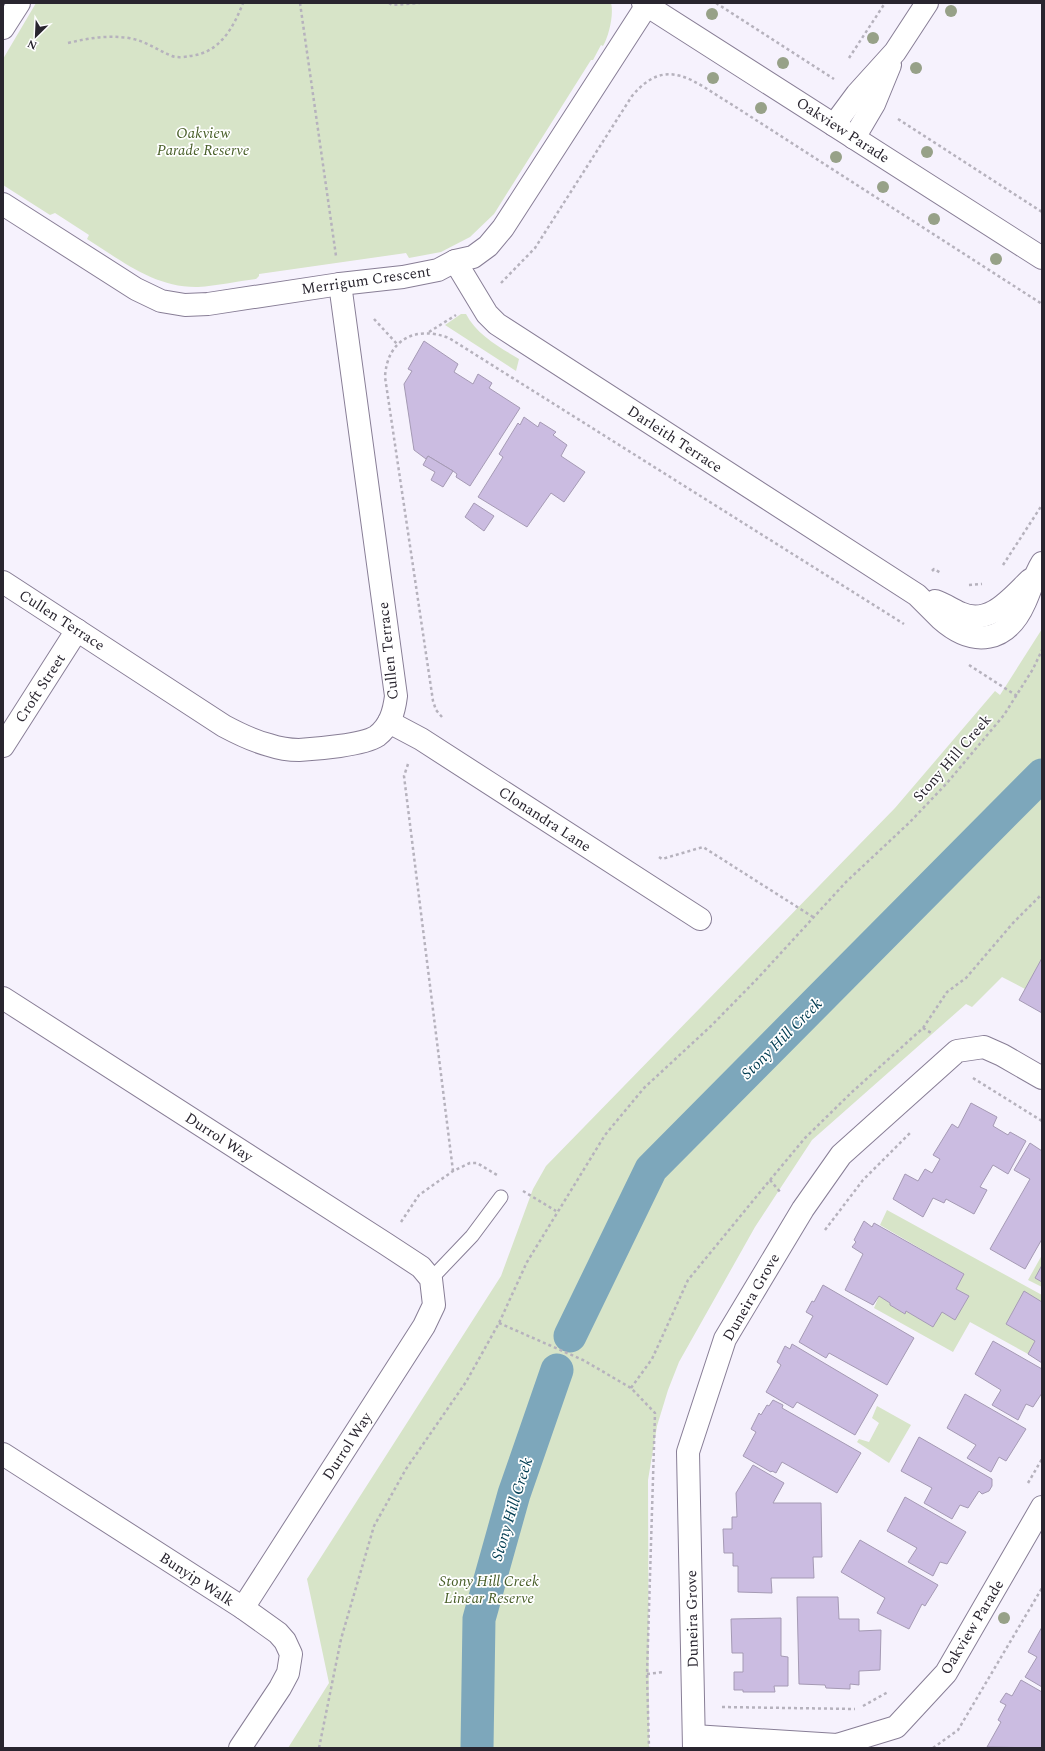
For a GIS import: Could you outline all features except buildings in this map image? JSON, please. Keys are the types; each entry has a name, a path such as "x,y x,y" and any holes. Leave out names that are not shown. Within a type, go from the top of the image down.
{"street":[{"path":"3,28 19,3"},
{"path":"834,125 857,94 895,52 927,3"},
{"name":"Merrigum Crescent","path":"3,204 136,289 161,301 185,305 208,304 340,284 403,277 438,270 456,261 473,257 488,246 503,228 645,4"},
{"name":"Oakview Parade","path":"645,4 1042,258"},
{"path":"854,138 874,104 895,52"},
{"name":"Darleith Terrace","path":"456,261 487,314 510,332 917,595 946,605 973,618 989,614 1001,608 1038,569"},
{"name":"Cullen Terrace","path":"3,582 224,726 248,739 270,746 298,750 358,742 376,736 389,722 394,713 396,696 340,284"},
{"name":"Croft Street","path":"3,746 77,630"},
{"name":"Clonandra Lane","path":"389,722 420,739 700,919"},
{"name":"Durrol Way","path":"3,998 386,1244 421,1267 431,1279 434,1305 424,1326 243,1608"},
{"name":"Duneira Grove","path":"694,1742 688,1452 725,1339 803,1209 842,1155 957,1051 984,1046 1042,1078"},
{"name":"Bunyip Walk","path":"3,1454 243,1608 278,1633 285,1641 291,1654 288,1673 240,1748"},
{"name":"Oakview Parade","path":"694,1742 837,1745 896,1727 946,1673 1042,1507"}],"lane":[{"path":"431,1279 472,1236 502,1197"}],"path":[{"path":"68,43 99,36 117,37 149,44 173,57 199,56 210,52 228,34 243,3"},
{"path":"300,3 340,284"},
{"path":"389,3 392,5 420,3"},
{"path":"848,60 884,3"},
{"path":"443,718 436,710 433,701 385,377 386,365 391,352 398,344 407,337 429,332 478,300 502,282 534,248 632,96 648,80 663,74 678,75 694,82 731,104 1042,304"},
{"path":"429,332 449,338 906,625"},
{"path":"1002,568 1042,505"},
{"path":"917,595 934,569 946,576"},
{"path":"966,584 979,585 984,583"},
{"name":"Stony Hill Creek","path":"319,1748 341,1639 374,1526 406,1469 466,1382 499,1323 527,1262 605,1135 644,1088 711,1026 758,978 846,882 910,822 947,783 1004,715 1017,696 1042,650"},
{"path":"965,663 1017,696"},
{"path":"436,710 420,739 404,776 454,1171"},
{"path":"655,854 662,859 703,847 813,917"},
{"path":"969,1075 1042,1121"},
{"path":"821,1236 863,1180 913,1130"},
{"path":"386,1244 419,1195 454,1171 470,1163 477,1163 504,1178"},
{"path":"520,1189 557,1211"},
{"path":"499,1323 583,1360 631,1388 655,1413 647,1674 649,1748"},
{"path":"1026,1487 1042,1459"},
{"path":"933,1748 958,1730 1042,1588"},
{"path":"720,1707 858,1709 894,1688"}],"green space":[{"name":"Oakview Parade Reserve","path":"36,3 611,3 612,13 609,31 603,46 601,45 593,60 591,60 494,214 470,237 441,252 409,258 406,253 259,274 256,279 198,287 167,283 140,272 87,239 89,235 55,213 50,215 3,185 3,59"},
{"path":"461,314 466,314 476,328 489,340 519,359 516,371 445,325"},
{"name":"Stony Hill Creek Linear Reserve","path":"1042,629 1042,958 1025,989 1002,977 972,1007 966,1004 812,1140 755,1227 679,1362 668,1390 657,1426 648,1480 649,1748 288,1748 329,1683 307,1579 501,1276 533,1189 546,1166 895,808 995,691 1000,695"},
{"path":"887,1210 1042,1295 1042,1302 1024,1292 1006,1324 1035,1341 1028,1354 970,1322 953,1352 874,1308 879,1296 905,1314 906,1311 933,1327 942,1312 955,1320 969,1296 956,1289 964,1274 880,1225"},
{"path":"1042,1255 1042,1265 1035,1278 1042,1282 1042,1287 1028,1280"},
{"path":"877,1406 911,1425 889,1463 857,1442 859,1439 869,1442 879,1423 872,1418"}],"waterway":[{"name":"Stony Hill Creek","path":"570,1336 651,1169 1042,775"},
{"name":"Stony Hill Creek","path":"477,1748 479,1619 514,1494 557,1370"}]}
